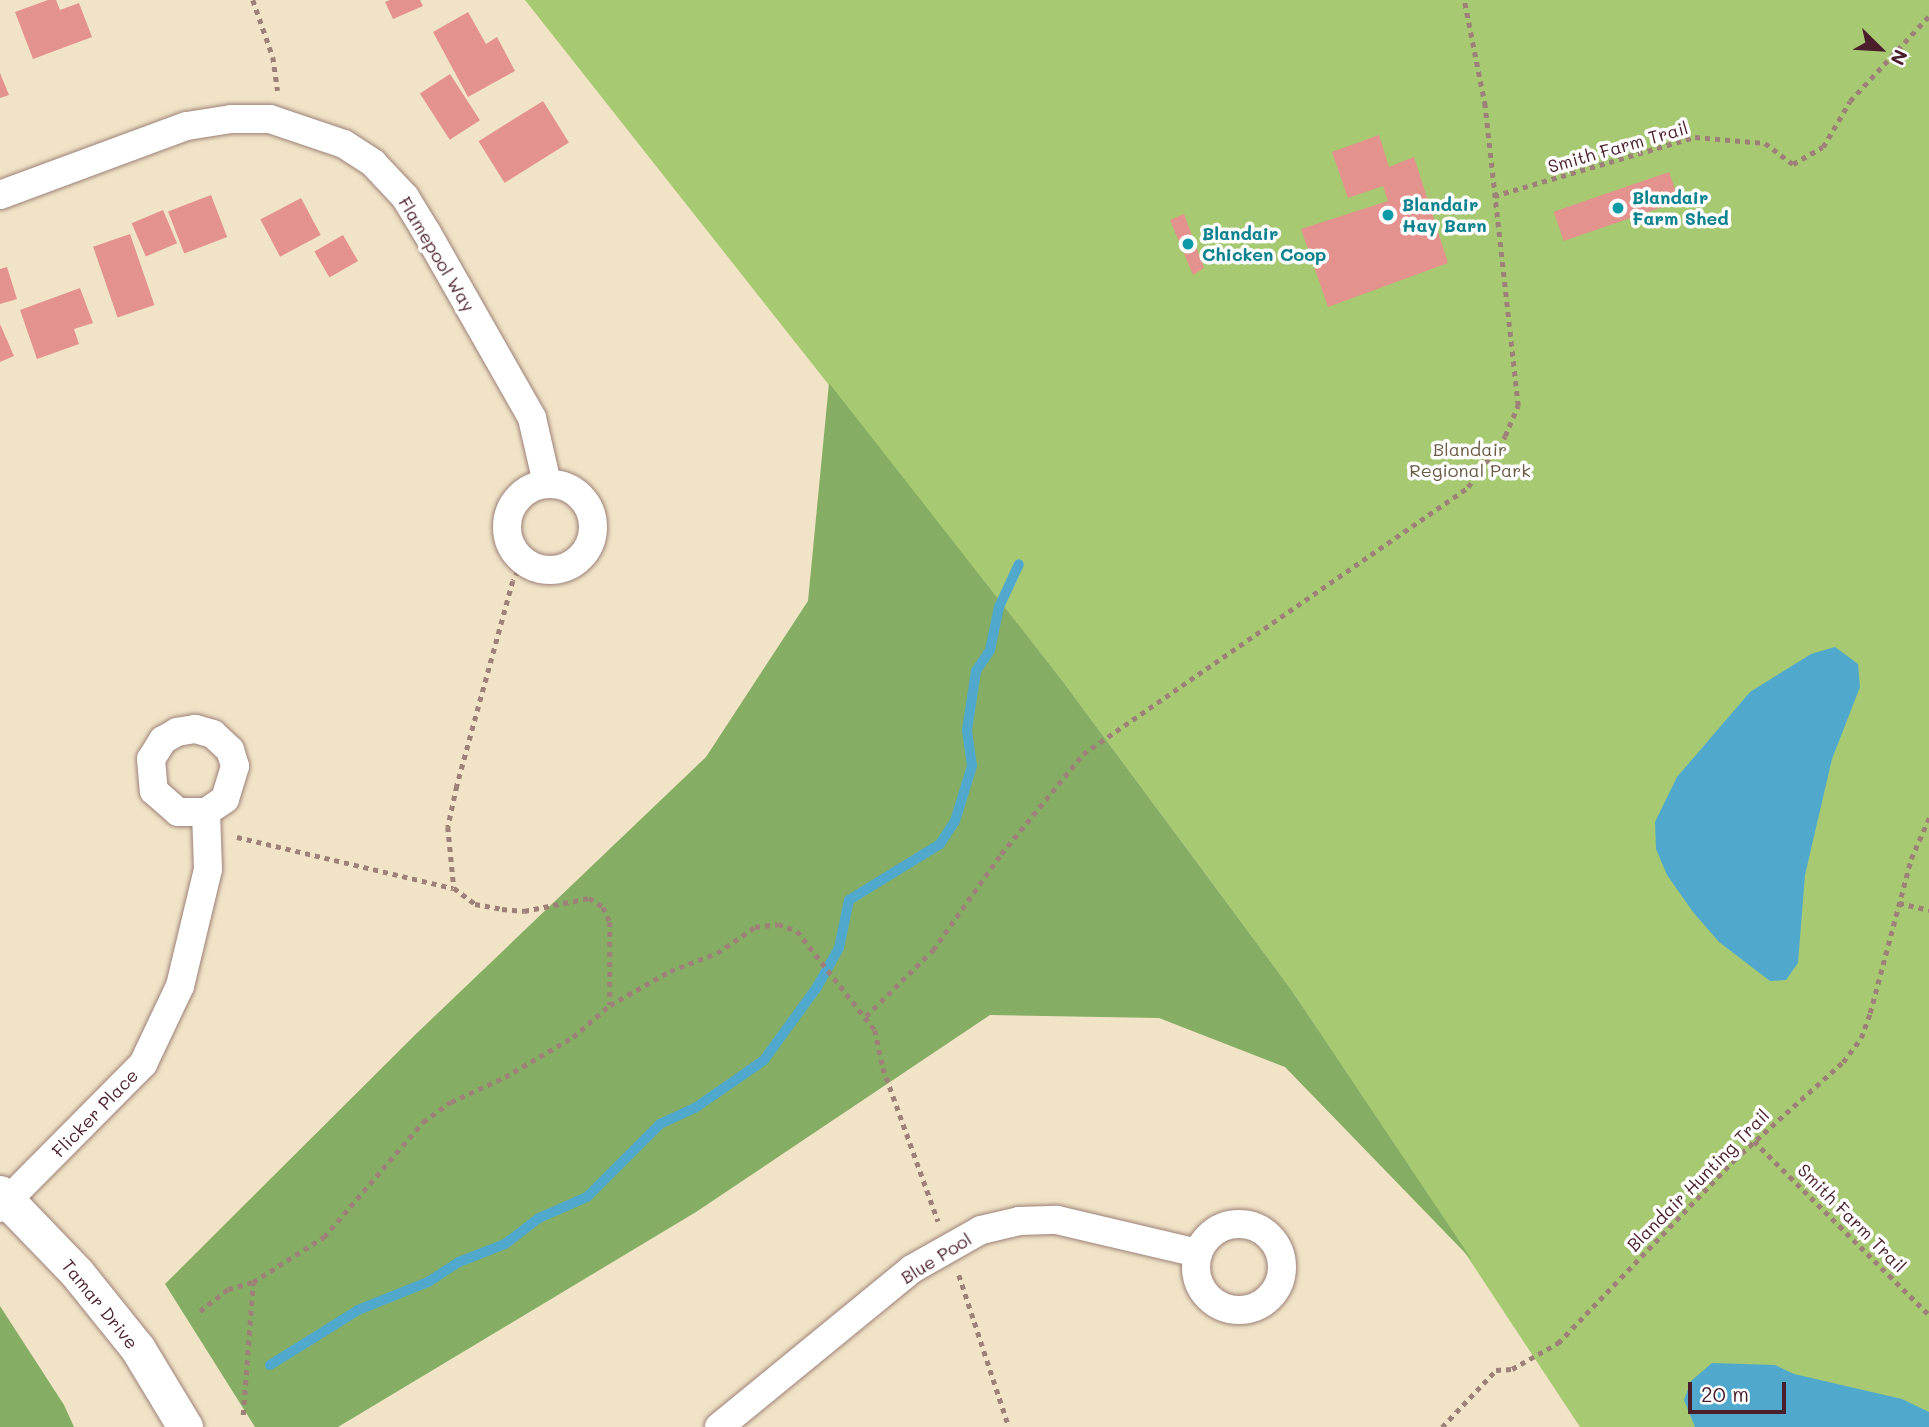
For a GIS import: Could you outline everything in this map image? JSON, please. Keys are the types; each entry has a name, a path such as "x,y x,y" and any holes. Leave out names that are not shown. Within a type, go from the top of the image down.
{"street":[{"name":"Flamepool Way","path":"0,195 187,127 270,119 344,144 373,163 405,197 532,418 547,483"},
{"path":"547,483 568,486 582,496 592,513 594,531 588,550 567,568 539,569 523,562 508,536 510,508 520,496 547,483"},
{"name":"Flicker Place","path":"3,1201 120,1089 143,1064 160,1033 194,940 208,869 207,822"},
{"name":"Tamar Drive","path":"3,1201 77,1273 138,1349 186,1427"},
{"name":"Blue Pool","path":"719,1427 912,1269 981,1230 1057,1220 1198,1253"}],"path":[{"path":"253,0 279,86 270,119"},
{"path":"866,1016 933,950 1001,855 1083,754 1468,487 1505,436 1518,406 1485,106 1464,0"},
{"name":"Smith Farm Trail","path":"1494,196 1695,137 1765,143 1793,164 1823,148 1850,101 1929,16"},
{"path":"454,888 448,827 513,582 523,562"},
{"name":"Blandair Hunting Trail","path":"1442,1427 1496,1370 1512,1370 1558,1343 1754,1141 1843,1062 1861,1038 1899,903 1929,818"},
{"path":"207,822 454,888 475,904 524,911 589,898 603,907 610,922 610,1005"},
{"path":"1899,903 1929,910"},
{"path":"201,1311 228,1289 253,1282 324,1237 423,1122 451,1102 505,1077 572,1037 610,1005 670,971 717,953 755,927 778,924 797,931 845,988 875,1030 883,1068 1009,1427"},
{"name":"Smith Farm Trail","path":"1754,1141 1929,1315"},
{"path":"243,1415 253,1282"}],"green space":[{"name":"Blandair Regional Park","path":"525,0 1929,0 1929,1427 1580,1427 1290,988 1061,679"},
{"path":"829,383 1061,679 1290,988 1472,1260 1285,1067 1159,1018 990,1015 696,1212 338,1427 255,1427 165,1284 417,1033 706,757 808,601"},
{"path":"0,1306 64,1405 74,1427 0,1427"}],"water":[{"path":"1835,647 1858,664 1860,687 1832,759 1805,875 1798,963 1786,980 1770,981 1719,942 1693,912 1667,875 1656,849 1655,822 1677,777 1750,692 1811,654"},
{"path":"1712,1363 1775,1365 1794,1374 1902,1399 1929,1412 1929,1427 1695,1427 1684,1400 1691,1381"}],"building":[{"path":"48,0 56,0 60,10 79,3 92,37 33,59 15,12"},
{"path":"420,0 423,6 393,19 385,2"},
{"path":"468,12 486,44 497,37 515,71 468,97 433,32"},
{"path":"0,73 9,95 0,98"},
{"path":"450,74 480,120 450,140 420,94"},
{"path":"543,101 569,143 505,183 479,141"},
{"name":"Blandair Hay Barn","path":"1379,135 1389,167 1414,157 1448,263 1328,307 1301,229 1388,201 1383,186 1348,198 1332,152"},
{"name":"Blandair Farm Shed","path":"1669,172 1679,201 1564,241 1554,212"},
{"path":"211,195 227,237 184,253 168,211"},
{"path":"301,198 321,235 280,257 260,220"},
{"path":"163,210 177,243 146,256 132,223"},
{"name":"Blandair Chicken Coop","path":"1184,214 1204,268 1193,275 1170,220"},
{"path":"130,234 154,305 118,318 93,247"},
{"path":"343,235 358,261 329,277 314,251"},
{"path":"7,267 17,299 0,304 0,269"},
{"path":"80,288 93,323 74,329 79,344 37,359 20,310"},
{"path":"0,324 14,356 0,362"}],"waterway":[{"path":"270,1365 358,1310 428,1282 459,1262 505,1244 539,1218 587,1197 660,1124 695,1108 764,1060 817,987 839,948 849,900 940,844 955,821 972,766 967,730 976,671 990,650 999,607 1019,564"}],"place":[{"name":"Blandair Farm Shed","path":"1618,208"},
{"name":"Blandair Hay Barn","path":"1388,215"},
{"name":"Blandair Chicken Coop","path":"1188,244"}]}
